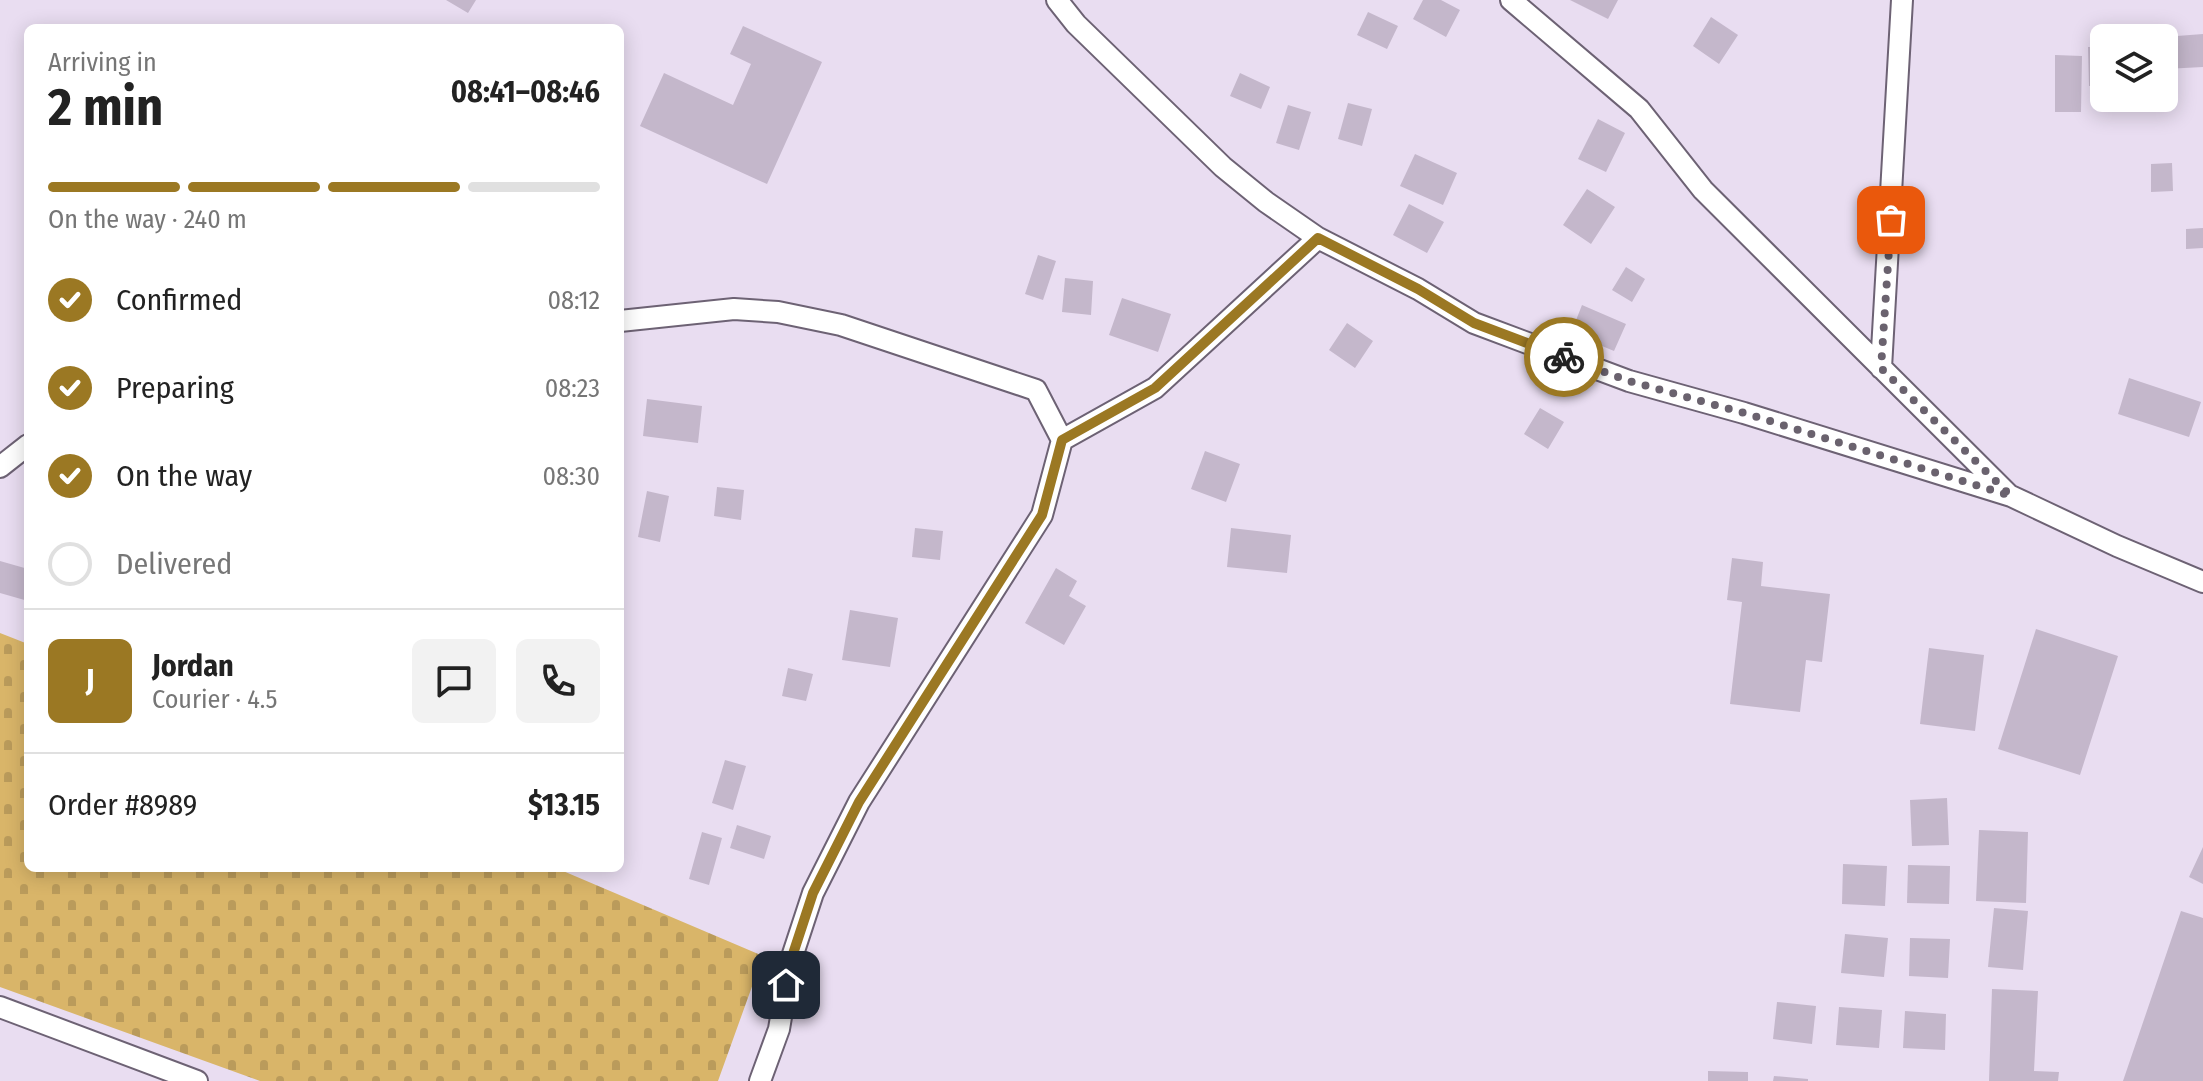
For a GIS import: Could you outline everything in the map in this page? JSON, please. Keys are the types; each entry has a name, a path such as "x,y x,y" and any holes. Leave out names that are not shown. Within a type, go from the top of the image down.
{"lane":[{"path":"1057,0 1076,24 1223,167 1266,202 1318,238 1418,289 1474,323 1629,381 1744,413 2011,496 2203,582"},
{"path":"1511,0 1639,109 1703,190 2011,496"},
{"path":"1881,368 1902,0"},
{"path":"1062,440 1155,388 1318,238"},
{"path":"624,321 734,309 778,312 841,325 1036,390 1062,440 1042,515 859,802 813,893 790,963 779,1029 760,1081"},
{"path":"0,467 24,448"},
{"path":"0,1007 197,1081"}],"green space":[{"path":"0,633 24,642 24,872 565,872 763,956 718,1081 260,1081 0,987"}],"building":[{"path":"446,0 476,0 468,13"},
{"path":"1423,0 1441,0 1460,10 1446,37 1413,19"},
{"path":"1570,0 1618,0 1608,19"},
{"path":"1368,12 1398,26 1387,49 1357,35"},
{"path":"1711,17 1738,35 1719,64 1693,46"},
{"path":"743,26 822,62 767,184 640,126 664,73 733,105 751,64 730,54"},
{"path":"2203,34 2203,67 2178,68 2178,36"},
{"path":"2088,47 2090,47 2090,86"},
{"path":"2055,55 2082,56 2081,112 2055,112"},
{"path":"1240,73 1270,87 1261,109 1230,96"},
{"path":"1348,103 1372,109 1362,146 1338,139"},
{"path":"1288,105 1311,112 1299,150 1276,143"},
{"path":"1598,119 1625,133 1606,172 1578,159"},
{"path":"1415,154 1457,173 1443,205 1400,186"},
{"path":"2172,163 2173,191 2151,192 2151,164"},
{"path":"1587,189 1615,207 1591,244 1563,225"},
{"path":"1409,204 1444,222 1427,253 1393,235"},
{"path":"2203,228 2203,248 2186,249 2186,229"},
{"path":"1038,255 1056,261 1043,300 1025,294"},
{"path":"1626,267 1645,279 1632,302 1612,290"},
{"path":"1065,278 1093,281 1091,315 1062,312"},
{"path":"1122,298 1171,314 1158,352 1109,335"},
{"path":"1582,305 1626,324 1614,351 1571,333"},
{"path":"1347,323 1373,341 1355,368 1329,350"},
{"path":"2129,378 2201,402 2189,437 2118,414"},
{"path":"647,399 702,406 698,443 643,436"},
{"path":"1540,408 1564,422 1548,449 1524,434"},
{"path":"1205,451 1240,464 1226,502 1191,489"},
{"path":"717,487 744,490 741,520 714,516"},
{"path":"647,491 669,496 660,542 638,537"},
{"path":"915,528 943,531 940,560 912,557"},
{"path":"1231,528 1291,535 1287,573 1227,567"},
{"path":"1732,558 1763,562 1761,586 1830,594 1822,662 1806,660 1800,712 1730,704 1742,602 1727,600"},
{"path":"0,561 24,568 24,600 0,593"},
{"path":"1056,568 1077,581 1069,596 1086,606 1064,645 1025,623"},
{"path":"850,610 898,618 890,667 842,660"},
{"path":"2036,629 2118,656 2080,775 1998,749"},
{"path":"1929,648 1984,655 1975,731 1920,724"},
{"path":"788,668 813,674 806,701 782,696"},
{"path":"725,760 746,766 733,810 712,803"},
{"path":"1947,798 1949,845 1912,846 1910,800"},
{"path":"737,825 771,836 764,859 730,848"},
{"path":"1979,830 2028,832 2026,903 1976,901"},
{"path":"702,832 722,838 709,885 689,879"},
{"path":"2203,847 2203,884 2189,877"},
{"path":"1843,864 1887,866 1885,906 1842,904"},
{"path":"1908,865 1950,866 1949,904 1907,903"},
{"path":"1994,908 2028,911 2023,970 1988,967"},
{"path":"2181,911 2203,918 2203,1081 2123,1081"},
{"path":"1845,934 1888,938 1884,977 1841,973"},
{"path":"1910,938 1950,939 1948,978 1909,976"},
{"path":"1992,989 2038,991 2034,1071 2059,1072 2058,1081 1989,1081"},
{"path":"1777,1002 1816,1006 1812,1044 1773,1039"},
{"path":"1839,1007 1882,1010 1879,1048 1836,1045"},
{"path":"1905,1011 1946,1014 1945,1050 1903,1048"},
{"path":"1708,1071 1748,1072 1748,1081 1708,1081"},
{"path":"1774,1076 1808,1079 1808,1081 1773,1081"}],"way so far":[{"path":"1564,357 1629,381 1744,413 2011,496 1881,368 1891,220"}],"route":[{"path":"786,985 813,893 859,802 1042,515 1062,440 1155,388 1318,238 1418,289 1474,323 1564,357"}]}
